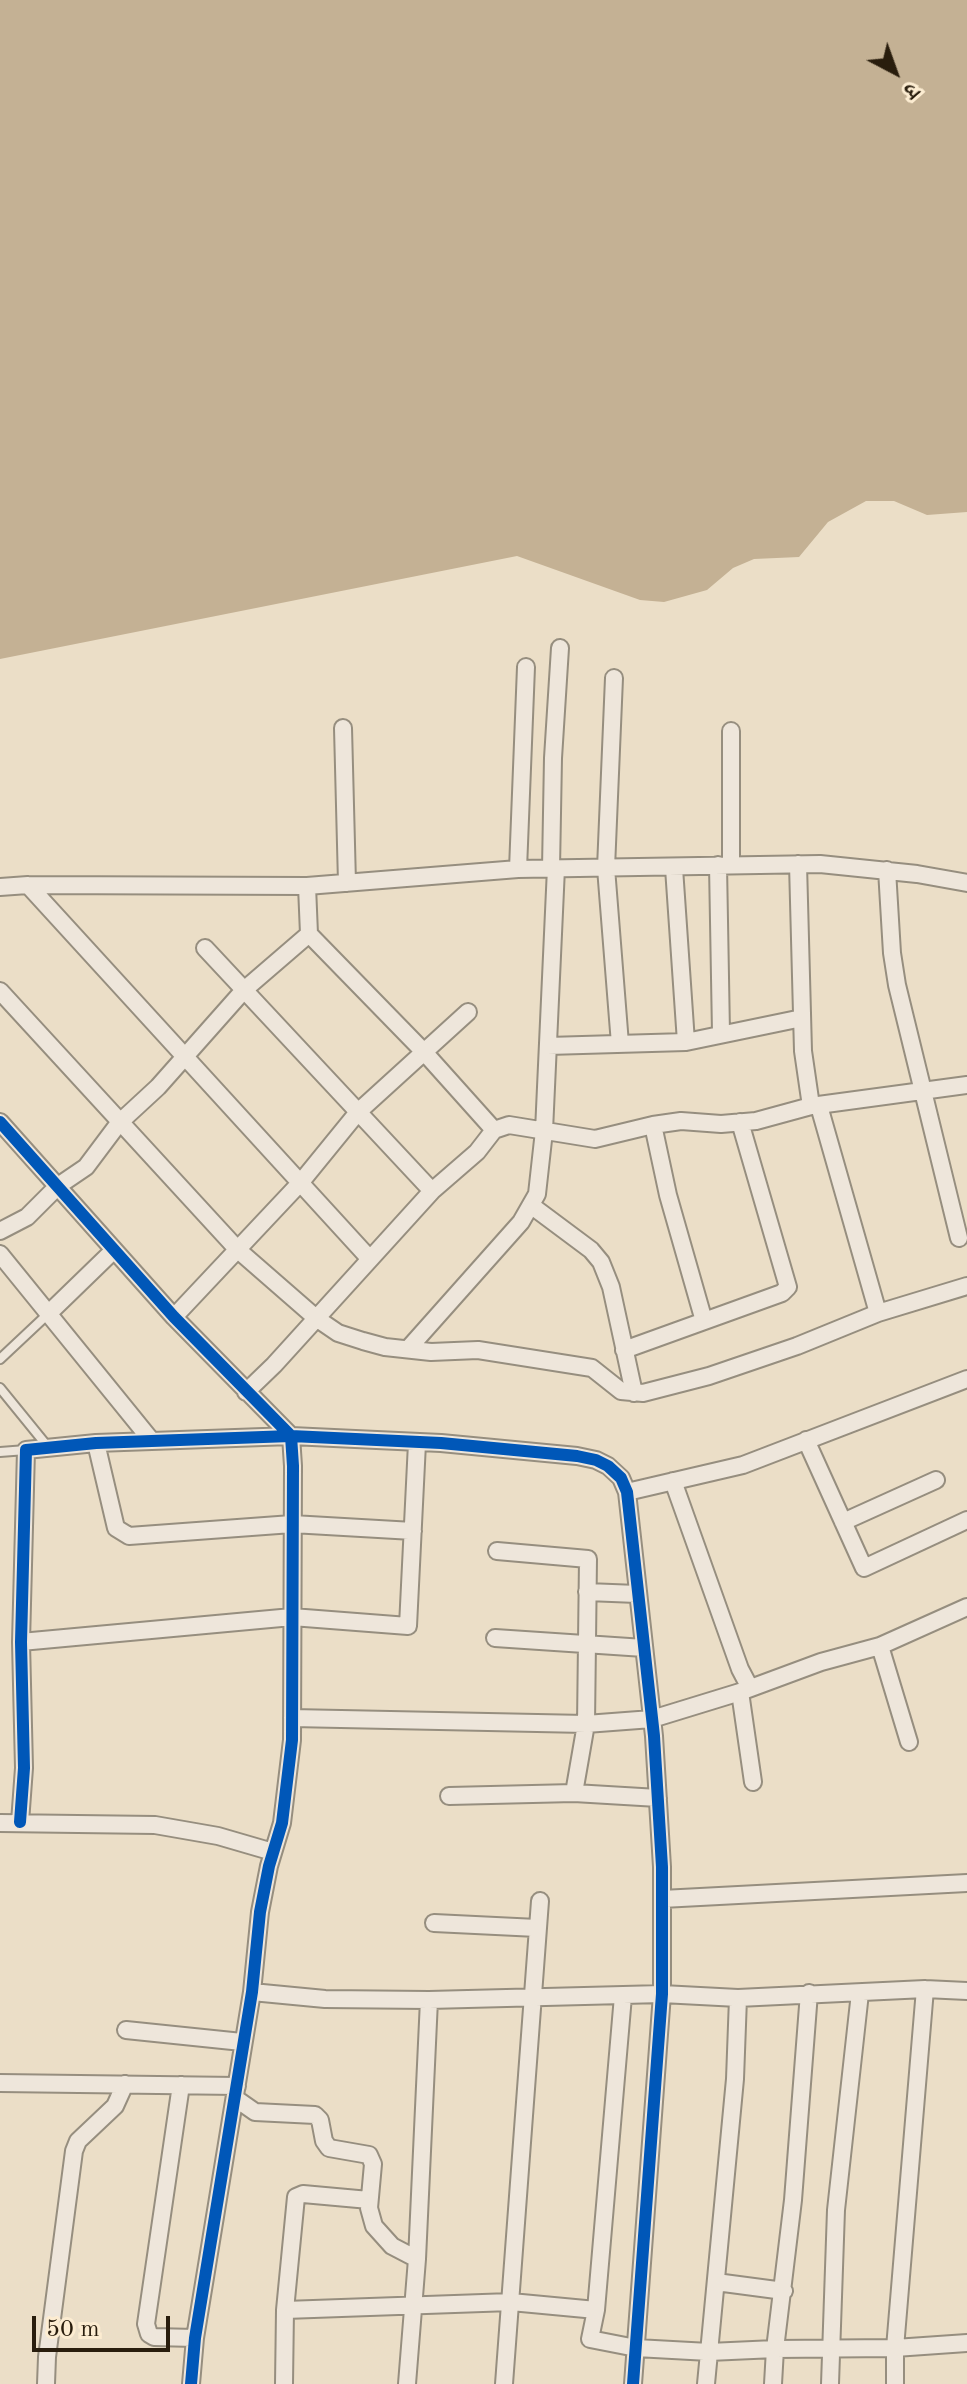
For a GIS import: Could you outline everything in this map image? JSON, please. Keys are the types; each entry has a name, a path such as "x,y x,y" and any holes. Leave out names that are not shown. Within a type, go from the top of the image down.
{"street":[{"path":"408,1349 532,1206 541,1177 548,1046 553,758 560,648"},
{"path":"518,869 526,667"},
{"path":"614,678 606,868 620,1044"},
{"path":"343,728 347,883"},
{"path":"721,1033 731,731"},
{"path":"798,864 803,1051 815,1106 878,1313"},
{"path":"0,887 307,886 518,869 798,864 887,870 967,883"},
{"path":"674,868 686,1042"},
{"path":"887,870 892,953 959,1238"},
{"path":"28,885 369,1258"},
{"path":"307,886 309,934 425,1053 494,1130"},
{"path":"0,1231 27,1217 58,1186 86,1167 119,1123 158,1087 244,990 309,934"},
{"path":"205,948 432,1191"},
{"path":"0,991 238,1250 316,1318 338,1333 385,1347 431,1352 478,1350 592,1368 621,1391 634,1393 659,1391 709,1376 797,1346 878,1313 967,1286"},
{"path":"174,1317 301,1182 358,1112 468,1012"},
{"path":"548,1046 686,1042 802,1018"},
{"path":"246,1392 432,1191 477,1152 494,1130 509,1125 595,1139 653,1125 681,1121 756,1121 815,1106 967,1085"},
{"path":"0,1122 174,1317 291,1436 292,1740 282,1823 260,1912 252,1992 195,2338 191,2384"},
{"path":"624,1350 782,1293 788,1287 740,1122"},
{"path":"653,1125 668,1195 704,1321"},
{"path":"949,1194 967,1191"},
{"path":"532,1206 591,1250 601,1262 611,1287 634,1393"},
{"path":"49,1313 114,1250"},
{"path":"0,1254 151,1440"},
{"path":"627,1492 743,1465 967,1379"},
{"path":"20,1822 24,1768 21,1642 26,1450 151,1440 291,1436 441,1443 596,1460 608,1466 621,1478 627,1492 652,1719 662,1899 662,1994 633,2384"},
{"path":"806,1440 864,1568 967,1520"},
{"path":"96,1443 116,1528 129,1536 292,1524 413,1531"},
{"path":"21,1642 292,1617 408,1626 417,1443"},
{"path":"843,1522 936,1480"},
{"path":"673,1481 740,1669 745,1690 753,1782"},
{"path":"497,1551 588,1559 586,1724 574,1793"},
{"path":"587,1592 637,1594"},
{"path":"292,1718 586,1724 652,1719 821,1662 880,1646 966,1610"},
{"path":"495,1638 644,1648"},
{"path":"880,1646 909,1742"},
{"path":"449,1796 574,1793 658,1798"},
{"path":"0,1823 155,1825 218,1836 273,1852"},
{"path":"662,1899 967,1883"},
{"path":"504,2384 540,1901"},
{"path":"434,1923 537,1928"},
{"path":"252,1992 325,1999 429,2000 662,1994 738,1998 925,1989 967,1991"},
{"path":"895,2384 895,2348 925,1989"},
{"path":"773,2384 784,2291 809,1993"},
{"path":"830,2384 836,2210 860,1993"},
{"path":"623,1996 596,2310 590,2339 636,2348 709,2352 895,2348 967,2343"},
{"path":"706,2384 735,2079 738,1998"},
{"path":"407,2384 417,2259 429,2000"},
{"path":"126,2030 242,2042"},
{"path":"0,2083 181,2085 236,2092 255,2112 315,2115 320,2120 324,2141 329,2148 369,2155 373,2164 369,2200 371,2217 379,2235 417,2259"},
{"path":"46,2384 74,2151 78,2141 115,2106 125,2084"},
{"path":"181,2085 146,2324 149,2334 154,2337 195,2338"},
{"path":"284,2384 285,2310 296,2197 303,2194 369,2200"},
{"path":"716,2282 784,2291"},
{"path":"285,2310 414,2308 511,2302 596,2310"}],"lane":[{"path":"0,1359 49,1313"},
{"path":"0,1388 48,1447"},
{"path":"0,1452 26,1450"}],"shaded area":[{"path":"0,0 967,0 967,512 927,515 894,501 866,501 828,522 799,557 754,559 733,568 707,590 664,602 640,600 517,556 0,659"}],"cycle path":[{"path":"0,1122 174,1317 291,1436 292,1740 282,1823 260,1912 252,1992 195,2338 191,2384"},
{"path":"20,1822 24,1768 21,1642 26,1450 96,1443 291,1436 441,1443 577,1456 608,1466 621,1478 627,1492 654,1736 662,1867 662,1994 633,2384"}]}
